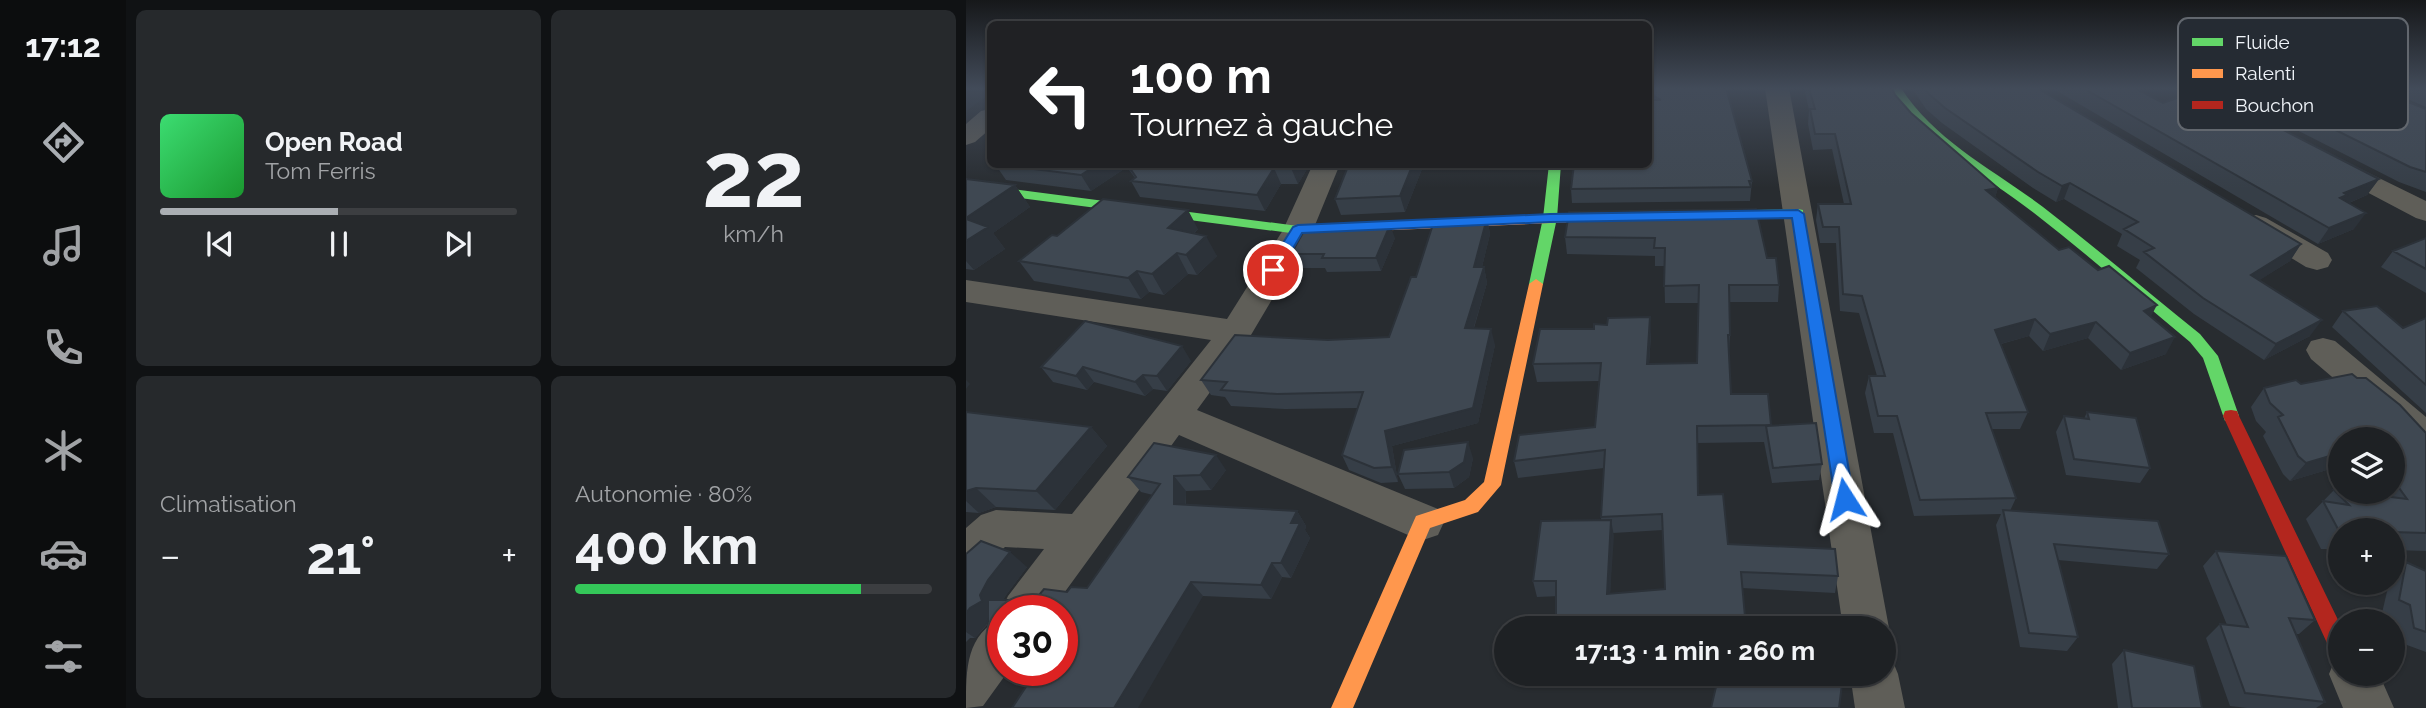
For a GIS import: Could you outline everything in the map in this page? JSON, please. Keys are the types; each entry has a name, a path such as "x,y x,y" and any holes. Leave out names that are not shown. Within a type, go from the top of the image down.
{"street":[{"path":"966,137 984,121"},
{"path":"1782,121 1864,616"},
{"path":"1919,121 2016,193 2195,338 2210,356 2233,423 2328,622"},
{"path":"2307,150 2426,212"},
{"path":"1036,595 1236,332 1298,229 1325,168"},
{"path":"1172,416 1423,522 1474,505 1487,496 1492,485 1550,218 1555,168"},
{"path":"966,187 1298,229 1632,216"},
{"path":"2234,211 2317,260"},
{"path":"1687,215 1798,214"},
{"path":"966,291 1236,332"},
{"path":"2323,350 2398,412 2426,441"},
{"path":"1342,708 1423,522"},
{"path":"976,535 1082,533"},
{"path":"966,689 987,661"},
{"path":"1876,686 1880,708"},
{"path":"2359,686 2369,708"}],"building":[{"path":"1652,121 1735,121 1752,181 1749,181 1751,187 1571,189 1574,168 1652,168"},
{"path":"1812,121 1920,121 1998,188 1986,190 2059,250 2069,247 2098,270 2109,266 2157,305 2144,311 2175,337 2130,353 2096,322 2050,334 2035,319 1995,330 2028,412 1986,413 2016,498 1920,500 1897,416 1878,416 1869,376 1885,376 1862,296 1843,294 1839,227 1823,227 1818,204 1851,204 1835,134 1815,134"},
{"path":"1964,121 2093,121 2301,244 2251,275 2322,320 2276,344 2203,298 2144,252 2154,248 2124,229 2138,222 2070,183 2062,186"},
{"path":"2141,121 2178,121 2178,130 2283,130 2379,179 2344,193 2347,195 2340,198 2366,213 2329,228"},
{"path":"2408,121 2426,121 2426,172 2410,167 2336,130 2408,130"},
{"path":"1026,168 1092,168 1081,175"},
{"path":"1130,168 1274,168 1257,195 1131,181 1136,177"},
{"path":"1347,168 1411,168 1400,196 1335,199"},
{"path":"966,179 1015,185 966,218"},
{"path":"1103,199 1188,210 1168,228 1206,236 1186,255 1177,253 1152,274 1137,271 1128,278 1019,261 1052,235 1057,236"},
{"path":"1756,209 1767,258 1776,258 1779,285 1729,285 1731,394 1768,394 1771,425 1697,426 1698,495 1723,494 1728,544 1835,549 1838,576 1741,572 1745,616 1556,616 1556,581 1533,581 1541,521 1611,520 1607,594 1665,589 1662,514 1601,517 1605,450 1514,461 1519,435 1595,427 1601,363 1533,364 1540,329 1594,329 1594,324 1607,325 1608,318 1650,317 1647,364 1697,363 1699,285 1664,286 1665,248 1654,248 1655,238 1565,237 1569,212"},
{"path":"1487,218 1474,267 1484,267 1465,328 1491,329 1473,408 1385,431 1392,467 1374,468 1342,455 1363,392 1277,394 1221,390 1227,382 1201,380 1235,335 1328,340 1389,337 1411,277 1416,277 1434,221"},
{"path":"966,219 988,227 966,241"},
{"path":"1390,225 1376,258 1322,258 1324,254 1291,254 1305,229"},
{"path":"2426,238 2426,269 2393,251"},
{"path":"2377,306 2403,328 2426,318 2426,385 2343,311"},
{"path":"1085,321 1182,346 1157,376 1143,375 1135,382 1083,367 1076,376 1041,367"},
{"path":"2352,374 2357,378 2366,378 2400,405 2426,433 2426,533 2405,532 2405,518 2332,518 2323,501 2328,504 2349,505 2405,504 2405,427 2328,427 2328,457 2306,463 2298,456 2278,417 2283,415 2270,403 2264,388 2296,380 2301,384"},
{"path":"966,412 1091,427 1036,491 976,488 966,491"},
{"path":"2087,412 2136,418 2150,468 2074,459 2064,416 2089,419"},
{"path":"1816,423 1822,464 1773,468 1766,426"},
{"path":"1468,442 1464,462 1449,472 1398,474 1404,450"},
{"path":"1154,443 1216,455 1200,475 1174,476 1174,504 1297,511 1291,523 1300,523 1281,563 1272,563 1261,585 1191,582 1114,708 1012,708 1026,686 1078,686 1078,595 1039,595 1044,589 1067,592 1071,587 1087,588 1160,484 1128,477"},
{"path":"2003,510 2158,521 2169,554 2054,544 2078,637 2029,633"},
{"path":"981,541 1010,552 988,580 980,595 982,601 966,613 966,554"},
{"path":"2216,551 2286,556 2315,620 2289,618 2325,702 2245,693 2220,624 2248,627"},
{"path":"2406,562 2426,571 2426,632 2414,628 2410,605 2399,600 2400,595 2405,595"},
{"path":"2124,650 2194,666 2202,708 2132,708"},
{"path":"1716,686 1842,686 1839,708 1711,708"}],"traffic: fast":[{"path":"1920,121 1940,141 2037,209 2195,338 2210,356 2231,416"},
{"path":"1536,284 1550,218 1555,168"},
{"path":"966,187 1298,230 1349,228"},
{"path":"1704,215 1798,213"}],"traffic: slow":[{"path":"1349,228 1619,217"},
{"path":"1342,708 1423,522 1471,506 1492,485 1536,284"}],"traffic: jam":[{"path":"2231,416 2328,622"}],"route":[{"path":"1273,270 1298,229 1550,218 1798,214 1845,499"}]}
